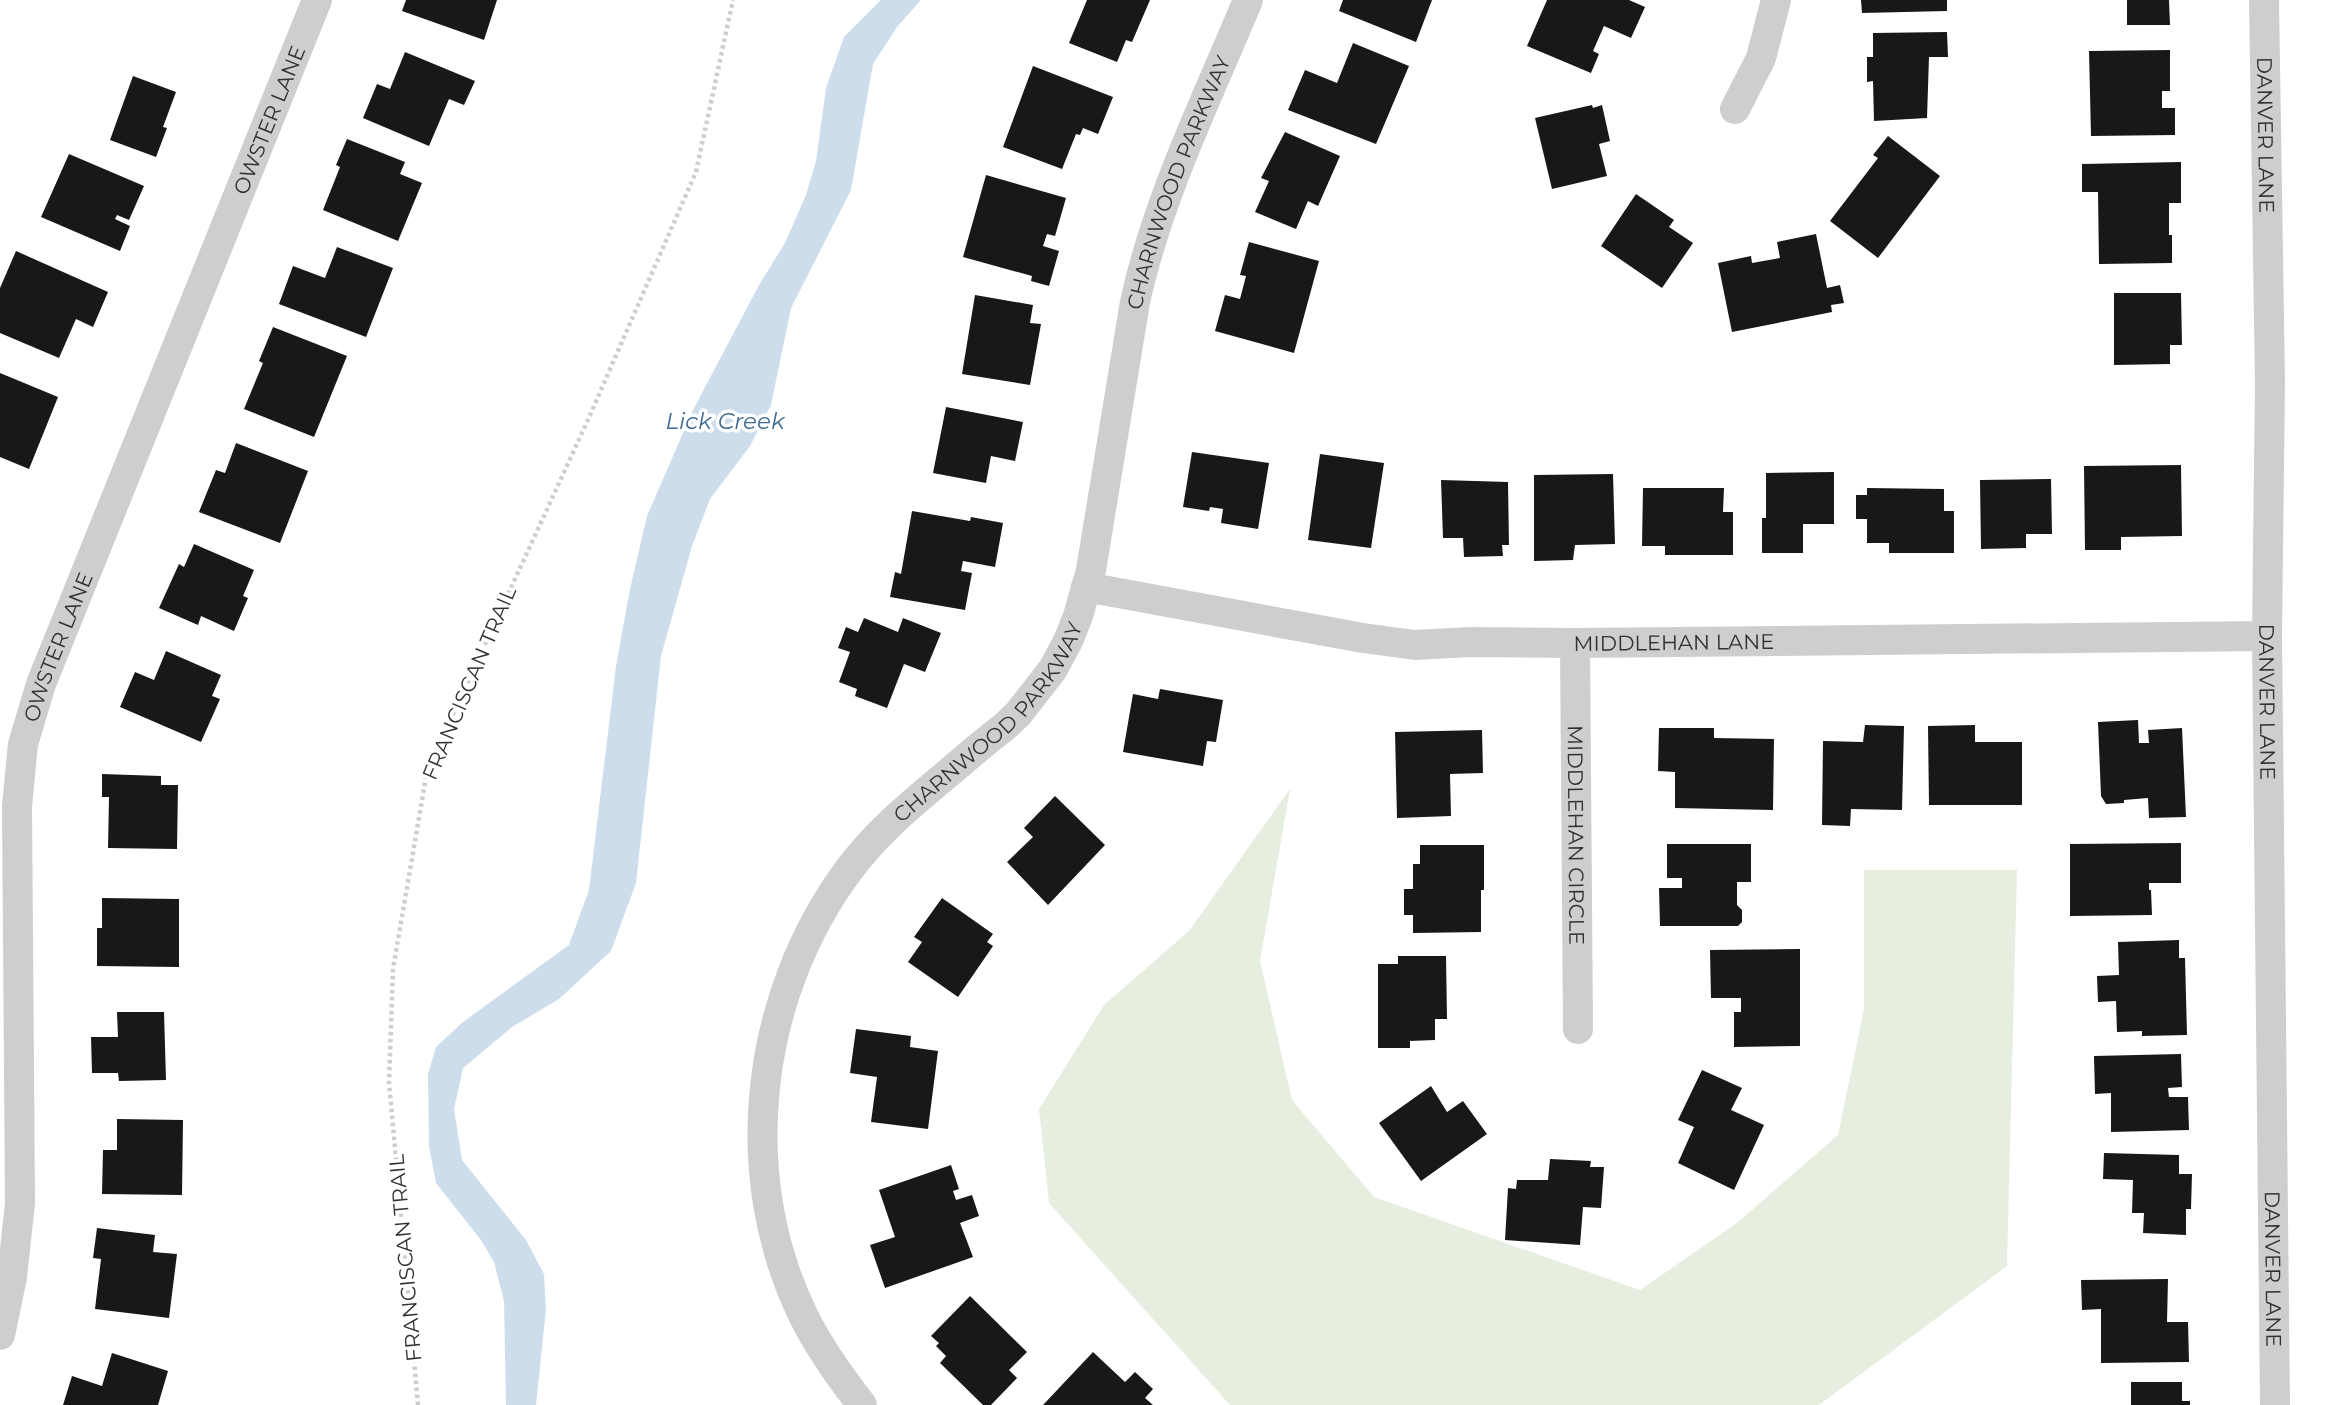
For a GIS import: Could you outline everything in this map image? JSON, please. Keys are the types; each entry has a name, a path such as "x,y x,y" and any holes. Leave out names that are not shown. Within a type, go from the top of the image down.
{"street":[{"name":"OWSTER LANE","path":"0,1335 12,1277 20,1203 17,806 23,744 41,684 317,0"},
{"name":"CHARNWOOD PARKWAY","path":"862,1405 828,1359 805,1319 783,1262 774,1228 765,1177 763,1109 766,1072 778,1016 802,947 850,869 880,832 906,806 1018,714 1053,669 1074,627 1086,587 1135,302 1145,262 1165,202 1248,0"},
{"path":"1735,109 1761,58 1776,0"},
{"name":"DANVER LANE","path":"2264,0 2270,383 2267,636 2275,1405"},
{"name":"MIDDLEHAN LANE","path":"1086,587 1363,638 1415,645 1470,642 2267,636"},
{"name":"MIDDLEHAN CIRCLE","path":"1575,643 1578,1029"}],"path":[{"name":"FRANCISCAN TRAIL","path":"418,1405 389,1082 393,969 427,771 592,410 696,172 733,0"}],"shaded area":[{"path":"1290,789 1260,961 1292,1100 1374,1197 1640,1290 1737,1223 1838,1135 1864,1009 1864,870 2017,870 2007,1266 1819,1405 1230,1405 1049,1203 1039,1109 1104,1005 1189,931"}],"water":[{"name":"Lick Creek","path":"881,0 921,0 897,27 873,64 851,190 791,308 771,405 750,446 710,499 692,546 661,656 636,883 611,951 559,999 512,1027 463,1068 454,1109 462,1160 526,1240 544,1274 546,1309 536,1405 506,1405 504,1301 494,1262 481,1240 436,1183 429,1146 428,1074 436,1047 463,1022 569,945 589,890 616,666 647,516 693,410 759,285 785,243 806,195 816,161 826,88 844,37"}],"building":[{"path":"406,0 497,0 484,40 402,11"},
{"path":"1087,0 1150,0 1132,42 1126,40 1117,62 1069,43"},
{"path":"1343,0 1432,0 1416,42 1339,11"},
{"path":"1547,0 1629,0 1645,7 1631,38 1604,26 1593,51 1599,54 1591,73 1527,46"},
{"path":"1861,0 1947,0 1947,11 1862,13"},
{"path":"2127,0 2169,0 2170,25 2127,25"},
{"path":"1947,32 1948,57 1929,57 1927,118 1874,121 1873,81 1867,82 1867,57 1873,57 1873,33"},
{"path":"1353,43 1409,66 1376,144 1288,110 1305,70 1337,83"},
{"path":"2170,50 2170,91 2162,91 2162,108 2175,108 2175,135 2091,136 2089,51"},
{"path":"405,52 475,81 464,105 449,99 429,146 363,118 377,84 390,89"},
{"path":"1033,66 1113,97 1098,134 1083,128 1080,135 1076,134 1062,169 1003,147"},
{"path":"133,76 176,92 163,127 167,128 156,157 110,140"},
{"path":"1592,105 1593,108 1602,105 1610,141 1599,144 1607,176 1552,189 1535,118"},
{"path":"1285,132 1340,156 1318,206 1308,201 1296,229 1255,212 1269,181 1261,178"},
{"path":"1888,136 1940,176 1878,258 1830,221 1878,158 1873,155"},
{"path":"347,139 405,162 400,174 422,183 398,241 323,210 340,167 336,165"},
{"path":"69,154 144,186 129,220 117,215 115,219 130,226 120,251 41,217"},
{"path":"2181,162 2181,203 2169,203 2172,263 2099,264 2098,192 2082,192 2082,164"},
{"path":"986,175 1066,198 1055,236 1047,234 1043,246 1059,251 1049,286 1031,281 1032,276 963,257"},
{"path":"1636,194 1674,220 1669,227 1693,243 1662,288 1601,246"},
{"path":"1816,234 1827,288 1840,285 1844,303 1831,305 1832,312 1732,332 1718,263 1751,256 1752,263 1780,258 1777,242"},
{"path":"1249,242 1319,261 1294,353 1215,331 1225,295 1240,299 1246,276 1240,275"},
{"path":"337,247 393,268 366,337 279,304 293,266 325,278"},
{"path":"16,251 108,292 93,327 76,319 59,358 0,333 0,288"},
{"path":"2114,293 2181,293 2182,345 2170,345 2170,364 2114,365"},
{"path":"975,295 1033,305 1030,323 1041,324 1030,385 962,374"},
{"path":"273,327 347,356 314,437 244,409 263,363 259,361"},
{"path":"0,373 58,397 29,469 0,457"},
{"path":"946,407 1023,422 1015,461 991,456 986,483 933,473"},
{"path":"236,443 308,471 280,543 199,512 216,470 225,473"},
{"path":"1192,452 1269,463 1258,529 1221,523 1223,509 1210,507 1209,511 1183,507"},
{"path":"1320,454 1384,463 1371,548 1308,540"},
{"path":"2181,465 2182,536 2121,537 2121,550 2085,550 2084,466"},
{"path":"1834,472 1834,524 1803,524 1803,553 1762,553 1762,518 1766,518 1766,473"},
{"path":"1613,474 1615,544 1575,545 1573,560 1534,561 1534,475"},
{"path":"2051,479 2052,534 2026,534 2026,548 1981,549 1980,480"},
{"path":"1441,480 1508,482 1509,545 1502,545 1503,556 1464,557 1463,538 1443,538"},
{"path":"1643,488 1724,488 1723,512 1733,512 1733,555 1665,555 1665,546 1642,546"},
{"path":"1867,488 1944,489 1944,511 1954,511 1954,553 1889,553 1889,543 1867,543 1867,519 1856,519 1856,495 1867,495"},
{"path":"912,511 970,521 971,517 1003,523 995,567 963,561 961,571 972,573 965,610 890,597 895,572 901,574"},
{"path":"194,544 254,570 243,596 248,598 234,631 201,616 198,625 159,608 179,564 184,567"},
{"path":"864,618 898,632 903,618 941,633 925,672 904,664 887,708 855,696 857,689 839,682 850,652 838,648 846,627 858,632"},
{"path":"166,651 221,675 212,696 220,699 201,742 120,707 135,672 154,680"},
{"path":"1160,689 1223,700 1216,742 1207,741 1203,766 1123,752 1133,694 1158,699"},
{"path":"2138,720 2139,743 2149,743 2148,730 2182,728 2186,817 2149,818 2148,798 2106,804 2101,796 2098,722"},
{"path":"1865,725 1904,726 1902,810 1851,809 1850,826 1822,825 1823,741 1863,742"},
{"path":"1975,725 1975,742 2022,742 2022,805 1929,805 1928,726"},
{"path":"1659,728 1714,728 1714,738 1774,739 1773,810 1675,808 1675,772 1658,771"},
{"path":"1482,730 1483,773 1450,774 1451,816 1397,818 1395,732"},
{"path":"102,774 161,776 161,785 178,785 177,849 108,848 109,797 102,797"},
{"path":"1055,796 1105,845 1048,905 1007,862 1033,837 1024,828"},
{"path":"2181,843 2181,883 2149,883 2152,915 2070,916 2070,844"},
{"path":"1667,844 1751,844 1751,882 1737,882 1737,905 1742,910 1742,922 1738,926 1660,926 1659,888 1682,888 1682,878 1667,878"},
{"path":"1420,845 1484,845 1481,932 1413,933 1413,915 1404,915 1404,889 1413,889 1413,864 1420,864"},
{"path":"102,898 179,899 179,967 97,966 97,928 102,928"},
{"path":"942,898 993,934 987,942 993,946 958,997 908,962 922,942 914,937"},
{"path":"2179,940 2179,958 2185,958 2187,1035 2142,1036 2142,1031 2117,1032 2116,1001 2098,1002 2097,976 2119,975 2118,942"},
{"path":"1800,949 1800,1046 1734,1047 1734,1012 1741,1012 1741,998 1711,998 1710,950"},
{"path":"1398,956 1446,956 1447,1019 1435,1019 1435,1040 1410,1041 1410,1048 1378,1048 1378,964 1398,964"},
{"path":"117,1012 164,1012 166,1080 119,1081 118,1073 92,1073 91,1037 118,1037"},
{"path":"856,1029 911,1036 910,1047 938,1051 928,1129 871,1122 877,1077 850,1073"},
{"path":"2181,1054 2182,1087 2168,1088 2169,1097 2188,1097 2189,1130 2111,1132 2111,1093 2095,1094 2094,1056"},
{"path":"1702,1070 1742,1088 1731,1110 1764,1125 1734,1190 1678,1163 1694,1127 1678,1120"},
{"path":"1431,1086 1447,1112 1463,1101 1487,1134 1421,1181 1379,1123"},
{"path":"117,1119 183,1120 182,1195 102,1194 103,1150 117,1150"},
{"path":"2104,1153 2179,1155 2179,1174 2192,1174 2191,1209 2186,1209 2186,1235 2143,1233 2144,1213 2132,1213 2133,1180 2103,1179"},
{"path":"1550,1159 1591,1161 1590,1167 1604,1167 1601,1208 1583,1207 1580,1245 1505,1240 1508,1188 1516,1189 1517,1180 1548,1180"},
{"path":"951,1165 959,1189 953,1191 956,1200 972,1195 979,1216 960,1223 973,1257 885,1288 870,1245 895,1237 879,1190"},
{"path":"97,1228 155,1235 153,1252 177,1254 169,1318 95,1309 101,1259 93,1258"},
{"path":"2168,1279 2167,1322 2188,1322 2189,1362 2101,1363 2101,1309 2082,1310 2081,1280"},
{"path":"970,1296 1027,1352 1009,1370 1017,1378 991,1405 983,1405 940,1363 946,1356 936,1346 939,1343 931,1336"},
{"path":"1093,1352 1125,1382 1135,1372 1153,1389 1145,1398 1153,1405 1043,1405"},
{"path":"112,1353 168,1371 158,1405 63,1405 72,1376 102,1386"},
{"path":"2131,1382 2182,1382 2182,1401 2190,1401 2190,1405 2131,1405"}]}
